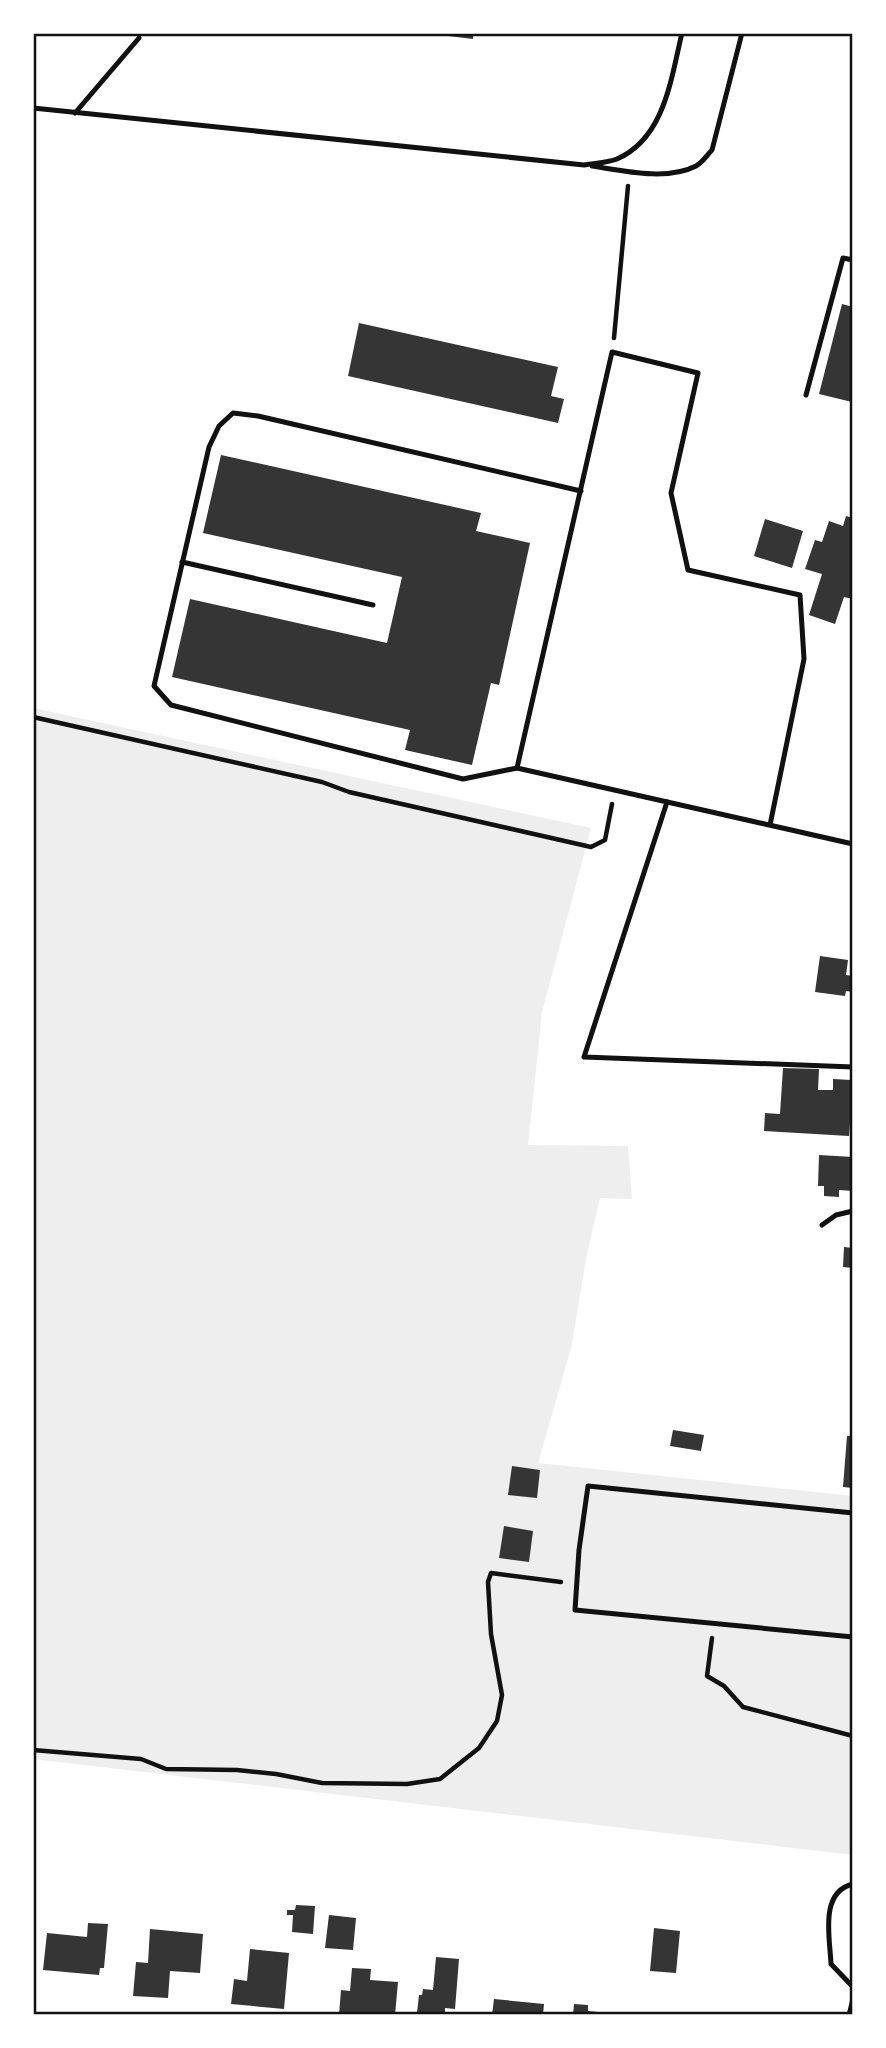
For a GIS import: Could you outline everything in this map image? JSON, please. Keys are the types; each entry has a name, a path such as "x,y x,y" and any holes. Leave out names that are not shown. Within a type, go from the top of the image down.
{"lane":[{"path":"584,165 615,160 633,150 649,134 667,98 682,33"},
{"path":"33,108 629,171 679,172 699,165 712,150 743,33"},
{"path":"75,113 139,38"},
{"path":"806,395 843,258 853,260"},
{"path":"517,768 612,352 698,373 671,493 688,570 800,595 804,659 770,825"},
{"path":"581,491 258,416 233,413 219,426 209,447 154,685 171,705 463,779 517,768 853,844"},
{"path":"182,562 373,605"},
{"path":"667,802 584,1056 853,1067"},
{"path":"822,1225 836,1215 853,1211"},
{"path":"853,1513 588,1486 575,1610 853,1637"},
{"path":"853,1884 837,1892 831,1900 830,1926 831,1964 853,1987"},
{"path":"849,2015 853,1999"}],"path":[{"path":"612,352 629,171"},
{"path":"33,718 322,782 349,792 591,847 605,840 615,790"},
{"path":"33,1750 141,1759 166,1769 237,1770 322,1783 407,1784 440,1779 479,1748 497,1721 502,1695 491,1634 488,1582 491,1573 577,1584"},
{"path":"714,1623 707,1676 724,1686 743,1707 853,1736"}],"shaded area":[{"path":"33,708 591,828 542,1012 528,1145 628,1146 632,1199 600,1198 586,1259 571,1348 538,1463 853,1496 853,1855 33,1759"}],"building":[{"path":"473,33 473,39 440,35"},
{"path":"842,304 853,307 852,402 819,394"},
{"path":"359,323 558,367 551,396 564,399 558,423 348,376"},
{"path":"221,455 481,513 476,531 530,543 499,685 491,683 472,765 405,750 410,730 172,677 190,599 387,643 402,577 203,533"},
{"path":"846,516 853,518 853,599 844,597 835,624 809,615 822,574 805,569 815,540 822,542 829,521 843,526"},
{"path":"765,519 803,531 792,568 754,556"},
{"path":"820,956 848,960 846,975 853,976 853,992 846,991 845,996 815,992"},
{"path":"783,1068 819,1069 818,1090 833,1090 833,1079 851,1080 853,1123 850,1123 849,1136 764,1131 765,1113 780,1114"},
{"path":"819,1155 853,1157 853,1191 839,1190 839,1197 824,1196 824,1186 818,1186"},
{"path":"844,1247 853,1248 853,1268 843,1267"},
{"path":"673,1430 704,1435 701,1451 670,1446"},
{"path":"847,1436 853,1436 853,1488 843,1487"},
{"path":"512,1466 540,1470 537,1498 508,1495"},
{"path":"504,1526 533,1531 529,1562 499,1558"},
{"path":"296,1905 315,1906 313,1934 292,1932 293,1915 287,1915 287,1910 295,1910"},
{"path":"329,1915 356,1918 353,1950 325,1948"},
{"path":"88,1923 108,1924 104,1968 100,1968 99,1975 43,1970 47,1933 87,1937"},
{"path":"654,1928 680,1931 676,1973 650,1971"},
{"path":"150,1929 203,1934 200,1973 170,1971 168,1998 133,1996 136,1962 148,1963"},
{"path":"250,1949 289,1953 284,2009 231,2004 234,1979 247,1981"},
{"path":"436,1957 459,1959 455,2009 445,2008 445,2012 451,2015 421,2015 417,2013 419,1995 422,1995 423,1989 433,1990"},
{"path":"352,1968 371,1969 370,1980 398,1982 395,2015 339,2015 341,1990 350,1991"},
{"path":"494,1999 544,2004 543,2015 492,2015"},
{"path":"574,2004 588,2005 588,2011 608,2015 573,2015"}]}
